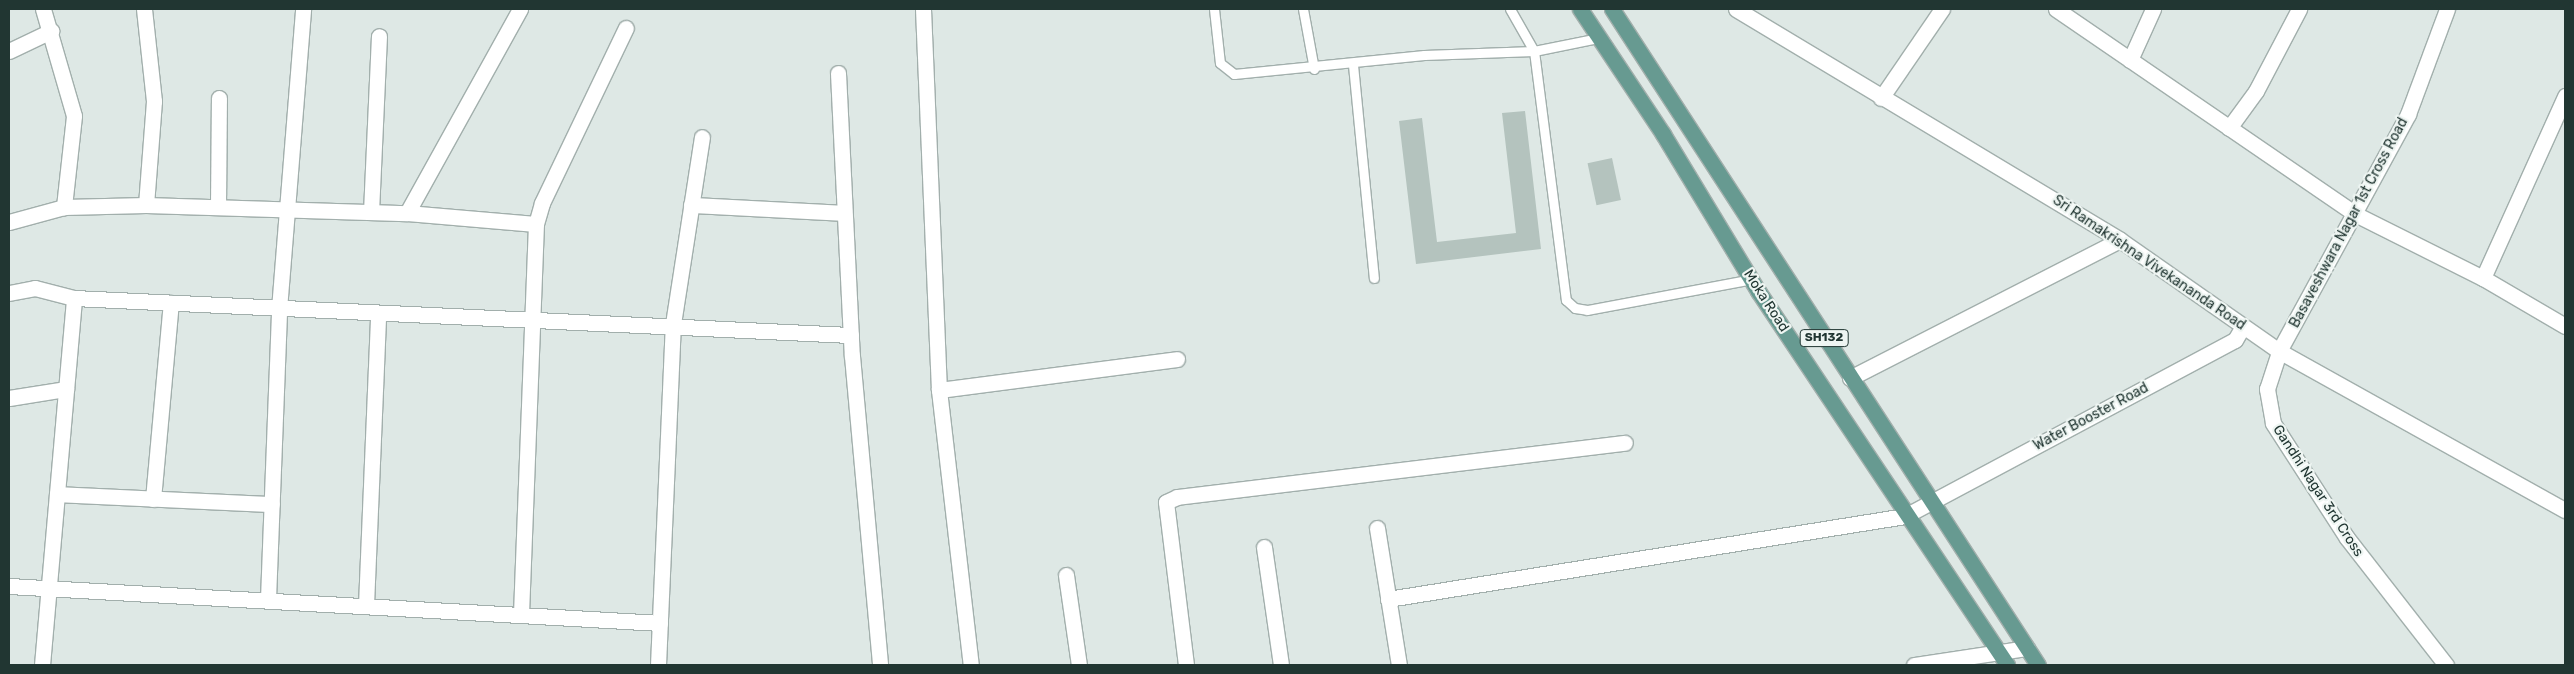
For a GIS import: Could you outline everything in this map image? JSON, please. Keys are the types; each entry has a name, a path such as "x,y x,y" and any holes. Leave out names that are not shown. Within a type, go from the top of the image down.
{"main road":[{"name":"Moka Road","path":"1580,9 1905,516 2002,659"},
{"name":"SH132","path":"1612,9 2038,665"}],"street":[{"path":"44,9 74,116 64,207"},
{"path":"144,9 154,101 146,205"},
{"path":"268,599 278,308 303,9"},
{"path":"408,213 520,9"},
{"path":"922,9 939,390 971,665"},
{"name":"Sri Ramakrishna Vivekananda Road","path":"1736,9 1881,98 1948,133 2120,240 2279,351 2565,510"},
{"path":"1881,98 1942,9"},
{"path":"2056,9 2356,215 2482,278 2565,326"},
{"path":"2130,60 2152,9"},
{"path":"2229,128 2256,91 2299,9"},
{"name":"Basaveshwara Nagar 1st Cross Road","path":"2279,351 2356,215 2408,114 2447,9"},
{"path":"521,614 534,321 536,224 542,204 626,28"},
{"path":"9,50 50,31"},
{"path":"371,212 379,36"},
{"path":"838,73 851,335 880,665"},
{"path":"2482,278 2562,117 2565,96"},
{"path":"218,207 219,98"},
{"path":"658,665 673,324 702,137"},
{"path":"9,222 64,207 146,205 408,213 536,224"},
{"path":"692,205 844,213"},
{"path":"1850,378 2120,240"},
{"path":"9,293 35,288 74,298 534,321 673,324 851,335"},
{"path":"42,665 74,298"},
{"path":"153,499 170,303"},
{"path":"366,605 378,314"},
{"name":"Water Booster Road","path":"1388,599 1905,516 2235,340 2243,326"},
{"name":"Gandhi Nagar 3rd Cross","path":"2279,351 2267,389 2272,423 2347,538 2439,663"},
{"path":"939,390 1177,359"},
{"path":"9,398 66,389"},
{"path":"1186,665 1166,502 1177,497 1625,443"},
{"path":"57,494 272,504"},
{"path":"1377,528 1399,665"},
{"path":"1264,547 1281,665"},
{"path":"1066,575 1079,665"},
{"path":"9,586 268,599 660,623"},
{"path":"1914,665 2002,659 2027,648"}],"lane":[{"path":"1214,9 1220,64 1234,74 1314,69 1424,55 1534,51 1598,38"},
{"path":"1303,9 1314,69"},
{"path":"1510,9 1534,51 1566,300 1575,308 1587,310 1752,280"},
{"path":"1353,65 1374,278"}],"building":[{"path":"1525,111 1541,249 1416,264 1399,121 1422,118 1437,242 1516,233 1502,113"},
{"path":"1612,158 1621,200 1596,205 1588,163"}]}
